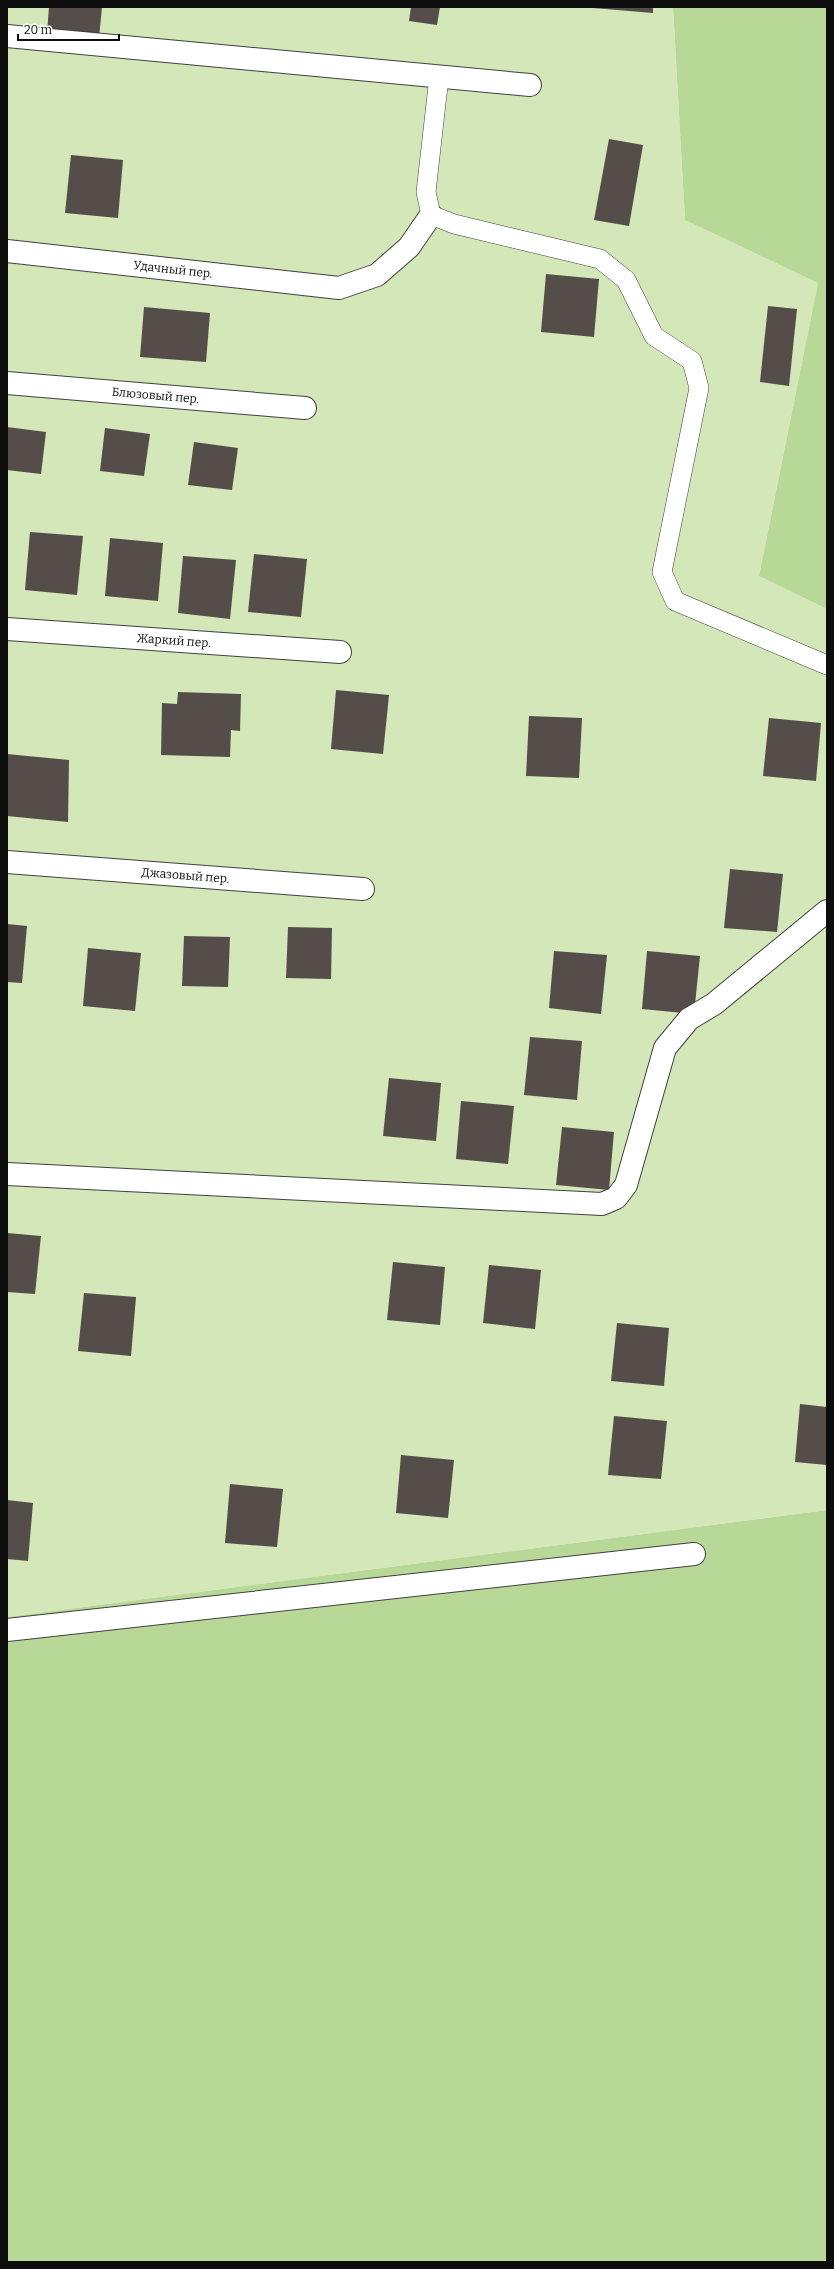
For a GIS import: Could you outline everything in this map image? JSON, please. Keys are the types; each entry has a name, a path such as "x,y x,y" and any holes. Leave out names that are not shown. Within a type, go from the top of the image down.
{"street":[{"path":"7,36 530,85"},
{"name":"Удачный пер.","path":"7,250 339,288 377,275 409,247 431,215"},
{"name":"Блюзовый пер.","path":"7,383 305,408"},
{"name":"Жаркий пер.","path":"7,629 340,652"},
{"name":"Джазовый пер.","path":"7,862 363,889"},
{"path":"7,1174 602,1204 616,1198 626,1185 665,1048 689,1019 714,1004 827,911"},
{"path":"7,1630 694,1554"}],"lane":[{"path":"439,77 426,192 431,215 454,224 600,259 626,280 654,336 692,361 699,388 662,572 674,601 827,665"}],"green space":[{"path":"7,7 673,7 685,220 818,283 759,576 827,609 827,1510 7,1617"},
{"path":"673,7 827,7 827,609 759,576 818,283 685,220"},
{"path":"827,1510 827,2262 7,2262 7,1617"}],"building":[{"path":"49,7 102,7 99,38 47,33"},
{"path":"411,7 440,7 437,25 409,21"},
{"path":"581,7 653,7 653,13"},
{"path":"609,139 643,145 629,226 594,220"},
{"path":"71,155 123,160 118,218 65,213"},
{"path":"546,274 599,279 594,337 541,332"},
{"path":"768,306 797,309 789,386 760,382"},
{"path":"144,307 210,313 206,362 140,357"},
{"path":"7,427 46,432 41,474 7,470"},
{"path":"105,428 150,434 144,476 100,471"},
{"path":"194,442 238,448 232,490 188,485"},
{"path":"30,532 83,536 77,595 25,590"},
{"path":"110,538 163,543 158,601 105,596"},
{"path":"254,554 307,559 301,617 248,612"},
{"path":"183,556 236,560 230,619 178,613"},
{"path":"336,690 389,695 383,754 331,749"},
{"path":"178,692 241,694 240,731 231,730 230,757 161,755 162,703 177,704"},
{"path":"529,716 582,718 579,778 526,776"},
{"path":"769,718 821,723 816,781 763,776"},
{"path":"7,754 69,760 68,822 7,816"},
{"path":"730,869 783,874 777,932 724,928"},
{"path":"7,924 27,926 22,983 7,982"},
{"path":"288,927 332,928 331,979 286,978"},
{"path":"184,936 230,937 228,987 182,986"},
{"path":"88,948 141,953 135,1011 83,1006"},
{"path":"554,951 607,955 601,1014 549,1008"},
{"path":"647,951 700,956 694,1014 642,1009"},
{"path":"530,1037 582,1041 577,1100 524,1095"},
{"path":"389,1078 441,1083 436,1141 383,1136"},
{"path":"461,1101 514,1106 508,1164 456,1159"},
{"path":"562,1127 614,1132 609,1190 556,1185"},
{"path":"7,1233 41,1236 35,1294 7,1292"},
{"path":"393,1262 445,1267 440,1325 387,1320"},
{"path":"489,1265 541,1270 535,1329 483,1323"},
{"path":"84,1293 136,1297 131,1356 78,1351"},
{"path":"617,1323 669,1328 664,1386 611,1381"},
{"path":"800,1404 827,1407 827,1465 795,1462"},
{"path":"614,1416 667,1421 661,1479 608,1475"},
{"path":"401,1455 454,1460 448,1518 396,1513"},
{"path":"230,1484 283,1489 277,1547 225,1543"},
{"path":"7,1500 33,1503 28,1561 7,1559"}]}
